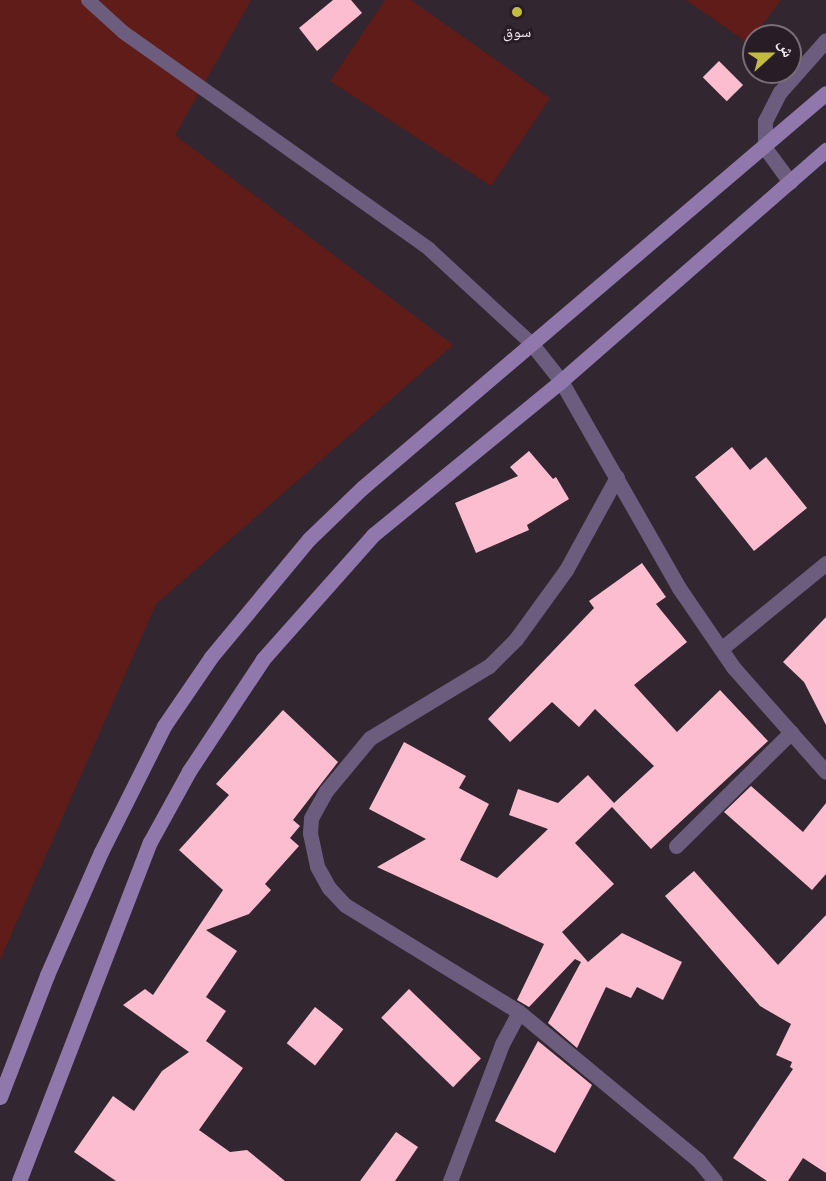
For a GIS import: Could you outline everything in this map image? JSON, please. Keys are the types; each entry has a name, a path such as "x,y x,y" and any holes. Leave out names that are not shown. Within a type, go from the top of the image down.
{"main road":[{"path":"0,1097 47,975 127,795 164,726 204,667 309,539 531,343 765,148 826,93"},
{"path":"19,1181 150,842 189,771 263,659 374,535 561,381 826,150"}],"street":[{"path":"790,182 765,148 765,122 773,102 826,40"},
{"path":"531,343 561,381 679,588 721,650 826,772"},
{"path":"617,477 566,570 516,639 489,666 370,738 326,791 311,818 310,833 317,866 329,888 345,905 519,1012 698,1160 715,1181"},
{"path":"721,650 826,563"},
{"path":"676,846 790,732"},
{"path":"450,1181 502,1044 519,1012"}],"lane":[{"path":"88,0 123,32 429,249 531,343"}],"shaded area":[{"path":"0,0 251,0 175,135 453,345 156,604 0,960"},
{"path":"385,0 411,0 550,98 491,186 330,81"},
{"path":"686,0 781,0 763,24 742,24 742,39"}],"building":[{"path":"333,0 351,0 362,13 317,51 299,28"},
{"path":"719,61 743,85 727,101 703,77"},
{"path":"732,447 750,470 766,457 807,508 754,551 695,477"},
{"path":"529,451 553,479 556,477 569,499 527,525 529,530 476,553 455,503 518,476 510,467"},
{"path":"642,563 666,597 656,604 687,642 634,685 677,732 720,690 768,741 651,849 612,807 575,843 614,884 562,932 588,962 622,933 682,962 663,1000 637,987 631,998 606,987 577,1048 548,1023 581,962 575,959 529,1007 517,1000 544,944 377,867 426,839 369,809 404,742 466,776 459,788 489,804 460,860 497,878 548,829 509,815 518,789 558,803 588,775 614,803 654,766 595,709 579,727 552,702 510,742 488,719 594,608 589,601"},
{"path":"826,617 826,725 804,682 783,662"},
{"path":"283,710 338,762 293,820 300,826 290,838 299,846 265,884 271,890 249,914 206,930 237,951 206,997 226,1011 206,1041 243,1068 199,1130 230,1152 247,1150 285,1181 116,1181 74,1152 113,1096 134,1111 162,1071 189,1052 123,1005 145,989 153,995 223,890 179,850 229,795 216,784"},
{"path":"751,786 803,832 826,803 826,874 812,890 724,812"},
{"path":"694,871 778,965 826,915 826,1173 803,1158 788,1181 767,1181 733,1158 793,1069 790,1067 792,1062 776,1055 791,1024 760,1006 665,896"},
{"path":"409,989 481,1058 453,1087 381,1018"},
{"path":"315,1007 343,1029 315,1065 287,1043"},
{"path":"538,1041 592,1085 555,1153 495,1121"},
{"path":"396,1132 418,1147 395,1181 360,1181"}],"place":[{"name":"سوق","path":"517,12"}]}
